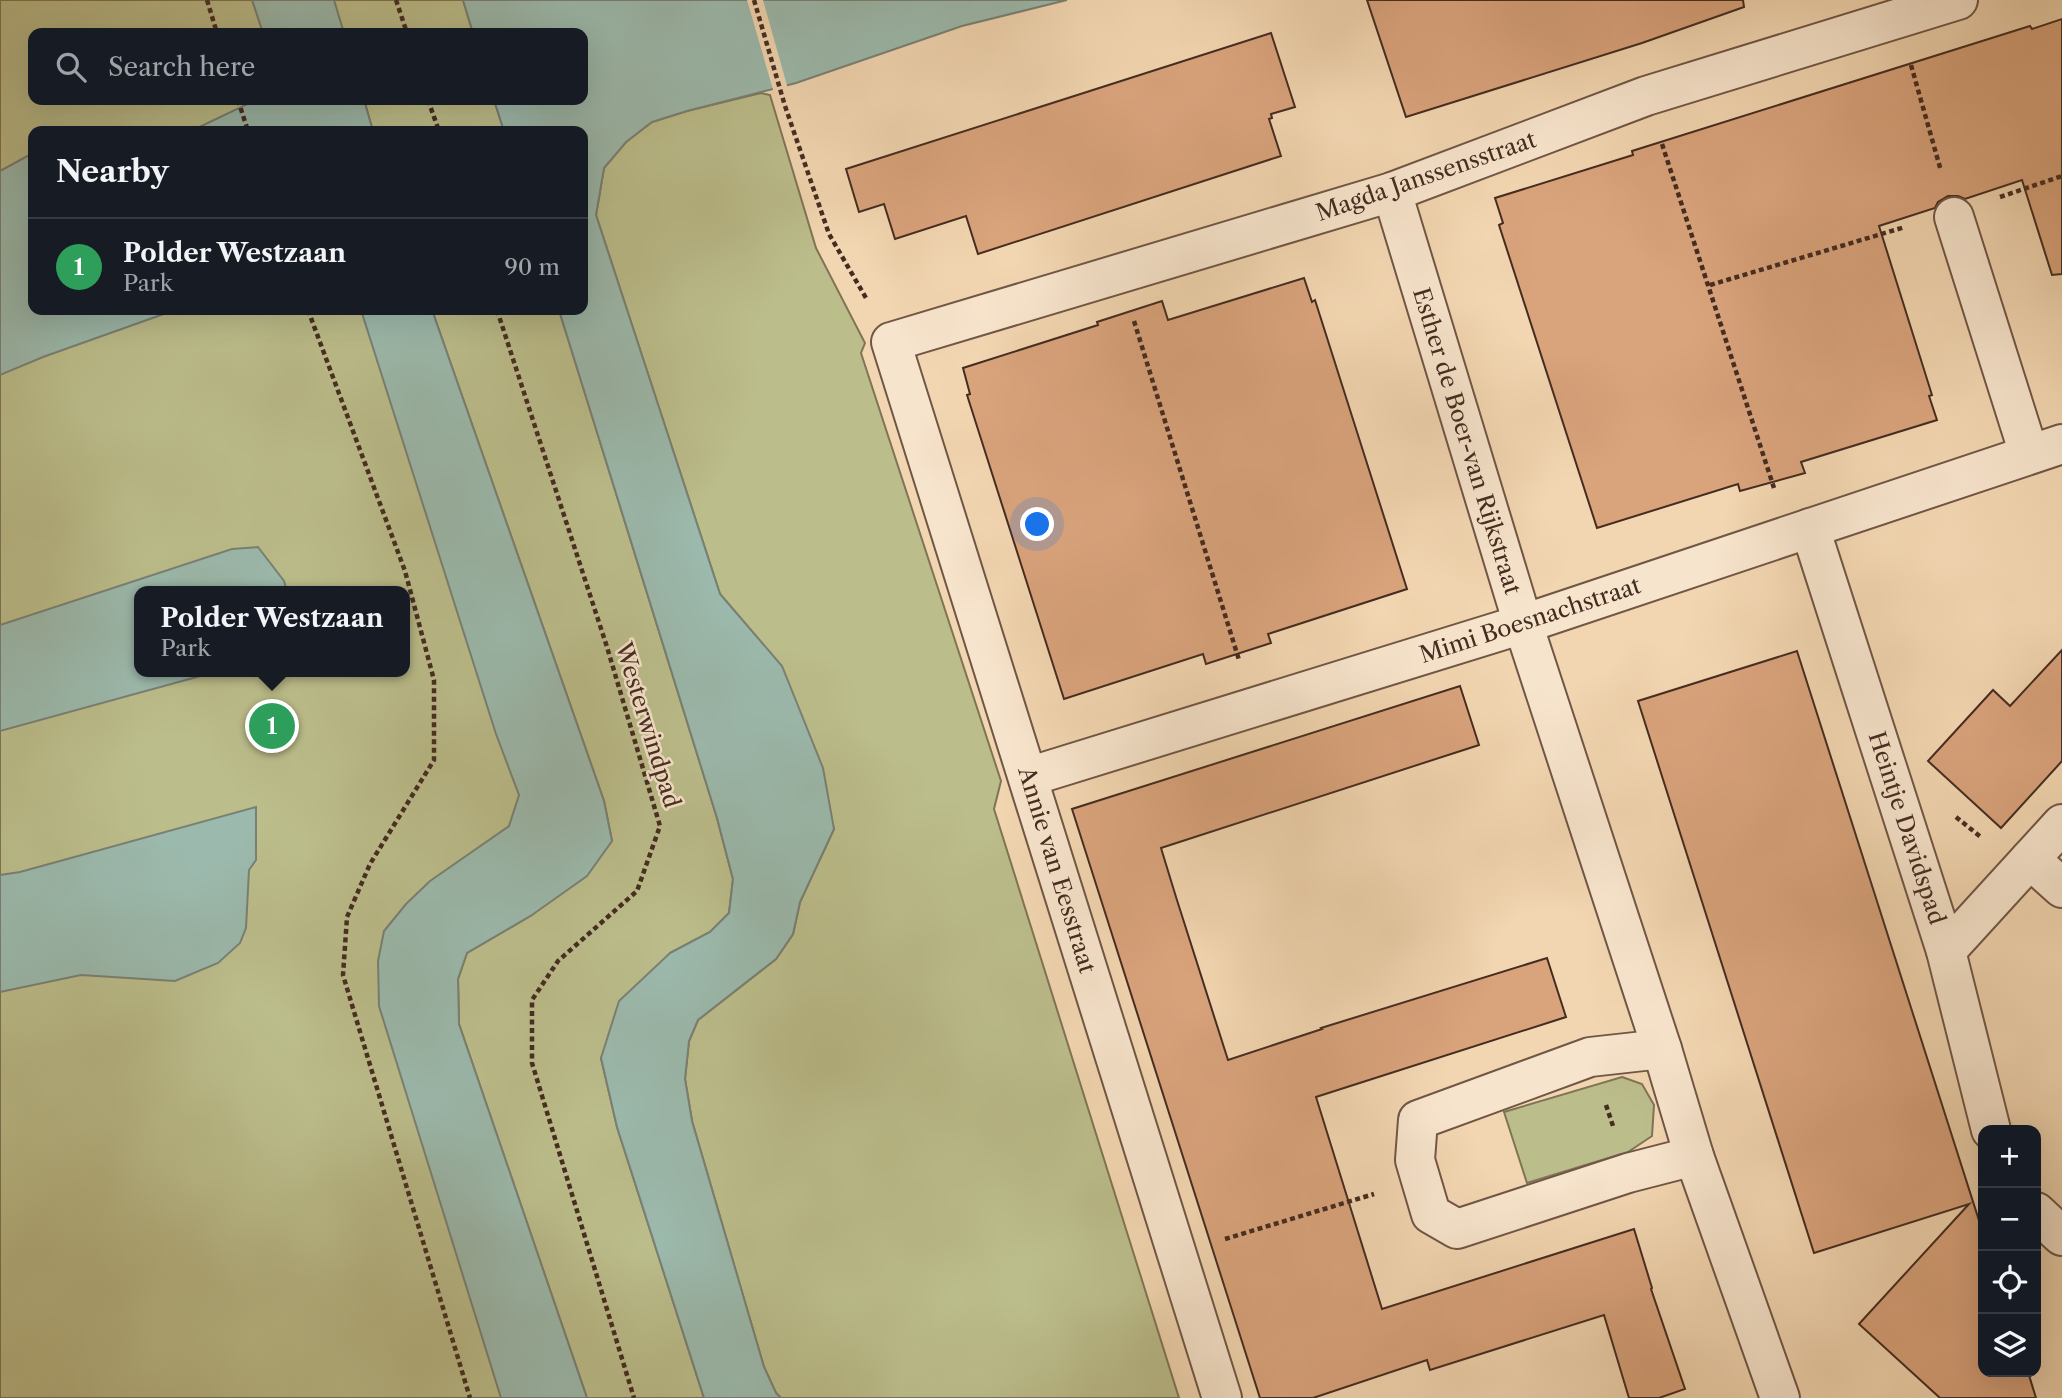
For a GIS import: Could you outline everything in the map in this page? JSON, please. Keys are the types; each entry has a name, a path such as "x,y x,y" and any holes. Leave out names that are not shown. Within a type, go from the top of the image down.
{"street":[{"name":"Magda Janssensstraat","path":"891,342 1392,192 1646,96 1958,0"},
{"name":"Esther de Boer-van Rijkstraat","path":"1392,192 1523,624 1662,1049 1694,1156 1780,1398"},
{"name":"Mimi Boesnachstraat","path":"1028,777 1523,624 2046,449 1953,215"},
{"name":"Annie van Eesstraat","path":"891,342 1223,1398"},
{"name":"Heintje Davidspad","path":"1800,531 1946,951 1991,1125"},
{"path":"1946,951 2062,824"},
{"path":"2030,859 2062,888"},
{"path":"1662,1049 1590,1057 1418,1120 1415,1160 1431,1214 1457,1229 1628,1173 1694,1156"},
{"path":"2041,1217 2062,1236"}],"path":[{"path":"207,0 215,28"},
{"path":"396,0 405,28"},
{"path":"754,0 785,106 829,234 891,342"},
{"path":"1898,20 1953,215"},
{"path":"1646,96 1710,285 1800,531"},
{"path":"240,105 246,126"},
{"path":"430,105 437,126"},
{"path":"1710,285 1953,215 2062,176"},
{"path":"1119,273 1254,708"},
{"path":"310,315 409,586"},
{"name":"Westerwindpad","path":"499,315 607,647 660,826 637,891 558,961 532,1000 533,1063 634,1398"},
{"path":"410,590 434,680 435,760 370,864 348,917 343,975 470,1398"},
{"path":"1590,1057 1628,1173"},
{"path":"1177,1254 1421,1179"}],"green space":[{"path":"0,0 463,0 471,28 28,28 28,105 362,105 365,126 28,126 28,315 418,315 574,816 439,977 558,1398 0,1398"},
{"path":"761,93 770,95 816,248 865,343 861,353 1001,781 994,809 1179,1398 781,1398 764,1367 692,1121 685,1079 689,1041 698,1020 776,959 793,934 800,902 834,829 782,667 720,594 596,215 604,168 626,142 652,122"},
{"path":"365,105 496,105 502,126 372,126"},
{"path":"434,315 561,315 717,818 733,879 729,913 710,932 670,953 601,1058 617,1127 704,1398 587,1398 459,1024 458,979 467,953 532,915 612,841 604,801"},
{"path":"1622,1077 1642,1084 1654,1105 1652,1136 1628,1152 1527,1183 1504,1112"}],"shaded area":[{"path":"252,0 334,0 342,28 261,28"},
{"path":"463,0 1067,0 962,26 796,83 652,122 626,142 604,168 596,215 720,594 782,666 823,768 834,829 800,902 793,934 776,959 698,1020 689,1041 685,1079 692,1121 764,1367 781,1398 704,1398 617,1127 601,1058 619,1001 670,953 710,932 729,913 733,879 717,818 561,315 588,315 588,126 502,126 496,105 588,105 588,28 471,28"},
{"path":"246,105 365,105 372,126 201,126"},
{"path":"28,156 28,315 161,315 0,375 0,171"},
{"path":"363,315 434,315 604,801 612,841 587,876 532,915 467,953 458,979 459,1024 587,1398 501,1398 379,1006 378,961 384,931 430,881 509,826 519,795 496,734"},
{"path":"258,547 286,586 134,586 134,677 197,677 0,731 0,625 232,549"},
{"path":"256,807 256,860 249,870 246,928 240,943 218,963 175,981 81,975 0,992 0,875 20,872"}],"pier":[{"path":"747,0 763,0 788,89 774,93"}],"building":[{"path":"1367,0 1743,0 1744,7 1642,43 1406,117"},
{"path":"2062,19 2062,274 2052,275 2022,180 1965,199 1948,196 1938,202 1935,208 1879,226 1932,395 1929,396 1937,420 1801,462 1805,473 1740,491 1738,484 1597,528 1499,225 1503,223 1495,198 1633,155 1632,151 2030,26 2032,29"},
{"path":"1271,33 1295,107 1271,114 1272,118 1269,119 1281,156 978,254 966,216 895,239 884,204 859,212 846,169"},
{"path":"1304,278 1312,302 1315,300 1407,589 1268,634 1271,643 1206,664 1203,654 1064,699 967,395 970,394 963,368 1098,325 1097,322 1162,301 1168,320"},
{"path":"2062,650 2062,761 2001,828 1928,761 1993,690 2010,706"},
{"path":"1797,651 1978,1217 1978,1377 2030,1377 2036,1398 1940,1398 1859,1324 1969,1204 1814,1253 1638,701"},
{"path":"1460,686 1479,745 1161,848 1228,1060 1321,1028 1547,958 1566,1017 1316,1097 1382,1309 1634,1229 1685,1389 1659,1398 1629,1398 1604,1315 1430,1370 1427,1360 1313,1398 1260,1398 1072,809"}],"place":[{"name":"Polder Westzaan","path":"272,726"}]}
